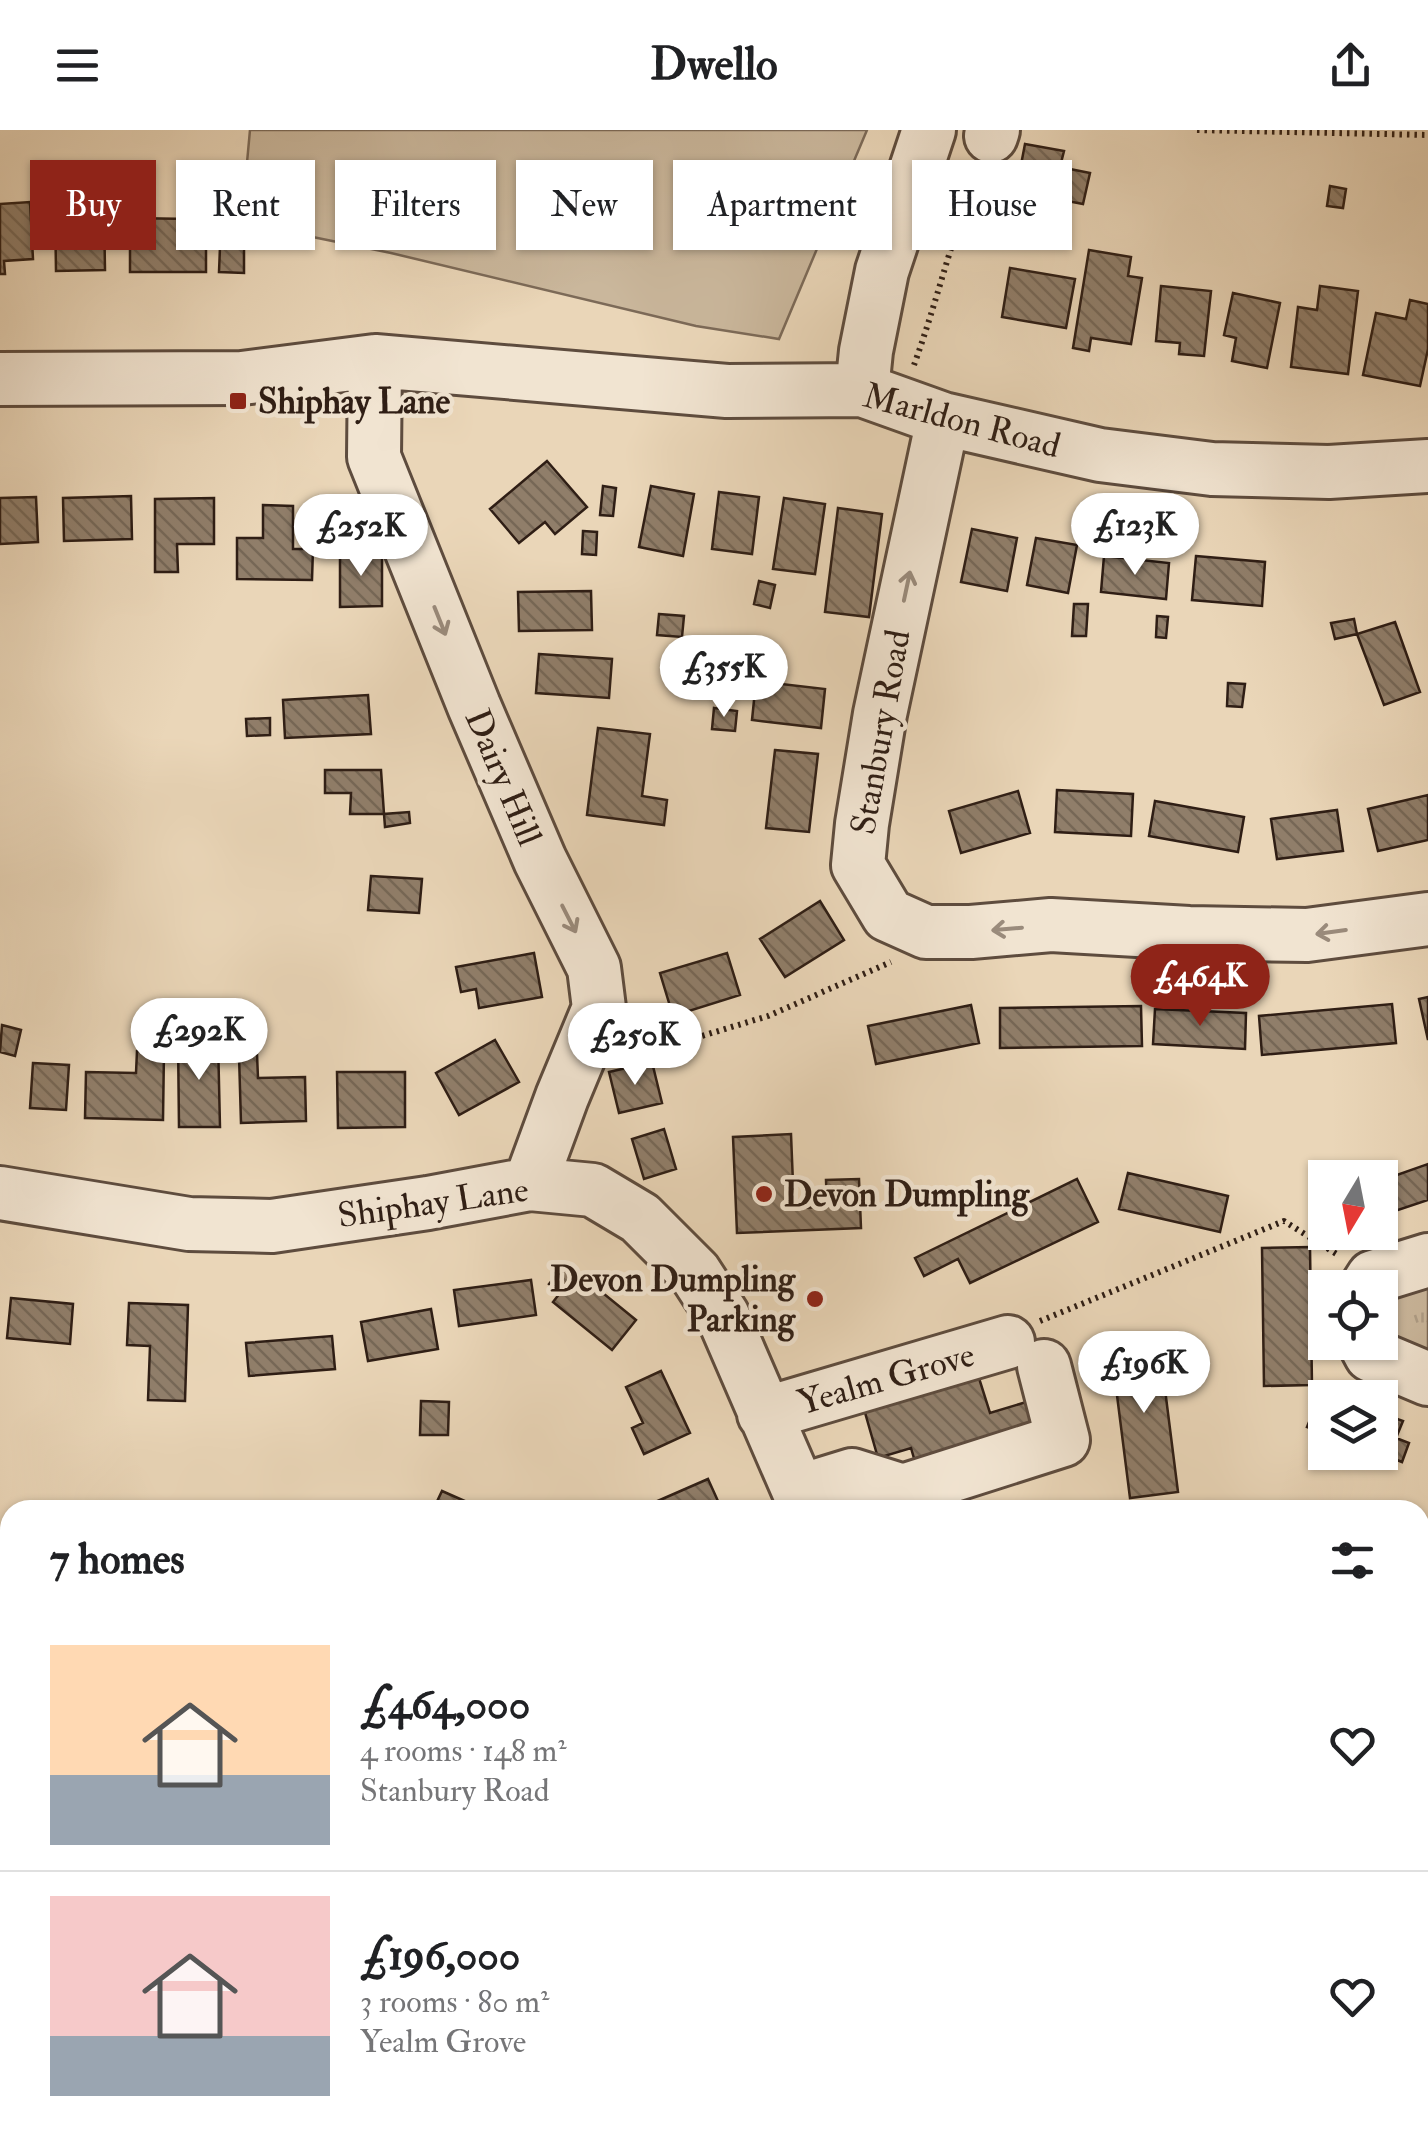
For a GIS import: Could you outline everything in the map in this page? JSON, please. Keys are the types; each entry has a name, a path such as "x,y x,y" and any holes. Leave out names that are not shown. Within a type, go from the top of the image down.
{"street":[{"name":"Stanbury Road","path":"918,929 888,915 858,865 880,714 902,404 866,351 882,272 929,130"},
{"name":"Marldon Road","path":"0,380 242,378 375,361 902,404 1100,455 1212,469 1329,472 1428,467"},
{"name":"Dairy Hill","path":"375,361 374,457 540,860 594,968 598,1008 530,1184"},
{"path":"918,929 971,932 1050,926 1307,935 1428,918"},
{"name":"Shiphay Lane","path":"0,1193 189,1224 272,1226 530,1184 594,1190 640,1218 696,1273 723,1316 804,1500"},
{"path":"1398,1271 1428,1260"},
{"path":"804,1500 852,1475 903,1491 1063,1440 1026,1354"},
{"name":"Yealm Grove","path":"764,1414 1026,1354"},
{"path":"1382,1360 1428,1380"}],"path":[{"path":"1197,130 1428,135"},
{"path":"902,404 965,204 992,133"},
{"path":"618,1034 661,1047 768,1016 907,955 918,929"},
{"path":"1026,1354 1034,1324 1284,1221 1353,1270"}],"green space":[{"path":"250,130 867,130 854,160 673,160 673,250 816,250 779,339 696,326 376,250 496,250 496,160 335,160 335,242 315,237 315,160 247,160"},
{"path":"1428,1260 1428,1379 1398,1356 1398,1278"}],"building":[{"path":"1025,144 1064,151 1062,160 1022,160"},
{"path":"1072,169 1090,173 1083,204 1072,202"},
{"path":"1330,186 1346,189 1343,208 1327,206"},
{"path":"30,202 33,259 4,261 5,274 0,274 0,204"},
{"path":"156,218 176,219 176,250 206,250 206,272 130,272 130,250 156,250"},
{"path":"56,250 105,250 105,270 56,271"},
{"path":"220,250 244,250 244,273 219,272"},
{"path":"1089,250 1131,257 1128,276 1142,278 1131,344 1091,338 1089,351 1073,348"},
{"path":"1010,268 1075,279 1066,328 1002,317"},
{"path":"1161,286 1211,291 1204,356 1179,354 1180,343 1156,341"},
{"path":"1320,286 1358,291 1348,374 1291,367 1298,307 1317,310"},
{"path":"1233,293 1280,303 1267,368 1232,361 1236,338 1224,335"},
{"path":"1410,300 1428,304 1428,349 1420,386 1363,375 1376,313 1406,319"},
{"path":"547,461 587,507 555,534 545,522 519,543 490,509"},
{"path":"603,486 616,488 613,516 600,515"},
{"path":"651,486 694,494 683,556 639,547"},
{"path":"719,492 759,497 752,554 712,549"},
{"path":"131,496 132,539 64,541 63,498"},
{"path":"36,497 38,542 0,544 0,498"},
{"path":"214,498 214,544 177,544 178,572 155,572 155,499"},
{"path":"784,498 825,504 815,574 773,569"},
{"path":"263,505 293,506 293,549 313,549 312,580 237,579 237,538 263,538"},
{"path":"838,508 882,514 869,617 825,612"},
{"path":"972,529 1017,538 1007,591 961,582"},
{"path":"583,531 597,532 596,555 582,554"},
{"path":"1036,538 1077,545 1068,593 1027,585"},
{"path":"382,552 382,606 340,607 340,553"},
{"path":"1104,556 1169,563 1166,599 1101,592"},
{"path":"1196,556 1265,562 1262,606 1192,600"},
{"path":"759,581 775,585 770,608 754,604"},
{"path":"591,591 592,630 519,631 518,592"},
{"path":"1074,604 1088,604 1086,636 1072,636"},
{"path":"659,614 684,616 682,637 657,635"},
{"path":"1157,616 1168,617 1166,638 1156,637"},
{"path":"1354,619 1357,634 1335,639 1331,623"},
{"path":"1395,622 1420,692 1384,705 1357,634"},
{"path":"539,654 612,659 609,698 536,693"},
{"path":"756,681 825,689 821,728 752,720"},
{"path":"1228,683 1245,684 1242,707 1227,706"},
{"path":"368,695 371,734 285,738 283,700"},
{"path":"714,708 737,711 735,731 712,729"},
{"path":"270,718 270,735 247,736 246,719"},
{"path":"598,728 650,734 642,796 667,800 664,825 587,815"},
{"path":"775,750 818,754 809,832 766,828"},
{"path":"325,770 381,770 384,814 350,814 351,793 325,793"},
{"path":"1057,790 1133,794 1131,836 1055,832"},
{"path":"1018,791 1030,833 961,853 949,811"},
{"path":"1428,795 1428,840 1378,851 1368,809"},
{"path":"1155,801 1244,817 1238,852 1149,836"},
{"path":"1337,810 1343,851 1277,859 1271,819"},
{"path":"409,812 410,823 385,827 384,814"},
{"path":"371,876 422,879 419,913 368,910"},
{"path":"820,901 844,940 785,977 760,939"},
{"path":"534,953 542,997 479,1008 476,989 461,992 456,967"},
{"path":"727,953 740,995 673,1016 660,973"},
{"path":"1428,997 1428,1040 1419,999"},
{"path":"1392,1004 1396,1043 1262,1055 1259,1016"},
{"path":"971,1005 979,1043 876,1064 868,1026"},
{"path":"1141,1006 1142,1046 1000,1048 1000,1008"},
{"path":"1155,1009 1246,1013 1245,1049 1153,1044"},
{"path":"2,1025 21,1030 15,1056 0,1052"},
{"path":"178,1039 218,1039 220,1127 179,1127"},
{"path":"495,1040 519,1082 459,1115 436,1073"},
{"path":"137,1051 164,1051 163,1120 85,1118 86,1072 136,1073"},
{"path":"257,1054 258,1078 305,1077 306,1121 241,1123 239,1055"},
{"path":"652,1062 662,1103 619,1113 609,1072"},
{"path":"33,1063 69,1065 66,1110 30,1108"},
{"path":"337,1072 405,1072 405,1127 338,1128"},
{"path":"664,1129 676,1169 644,1179 632,1139"},
{"name":"Devon Dumpling","path":"791,1134 794,1208 827,1207 826,1180 859,1179 861,1228 737,1233 733,1137"},
{"path":"1428,1164 1428,1200 1398,1210 1398,1175"},
{"path":"1128,1173 1228,1196 1220,1232 1119,1209"},
{"path":"1077,1179 1098,1222 970,1283 958,1259 924,1276 915,1258"},
{"path":"1262,1248 1310,1250 1308,1360 1312,1360 1312,1380 1308,1380 1308,1385 1264,1386"},
{"path":"566,1263 636,1320 612,1350 553,1302 560,1293 549,1284"},
{"path":"531,1280 536,1315 459,1326 454,1290"},
{"path":"11,1298 73,1304 70,1344 7,1338"},
{"path":"129,1303 188,1305 185,1401 148,1400 150,1346 127,1345"},
{"path":"431,1309 438,1349 368,1361 361,1322"},
{"path":"1158,1334 1178,1492 1130,1498 1110,1340"},
{"path":"332,1336 335,1369 249,1376 246,1343"},
{"path":"661,1371 690,1433 644,1454 632,1428 643,1423 626,1387"},
{"path":"978,1375 990,1413 1036,1399 1045,1430 920,1479 911,1448 878,1458 864,1409"},
{"path":"421,1401 449,1402 448,1435 420,1435"},
{"path":"1398,1439 1409,1443 1402,1462 1398,1460"},
{"path":"708,1479 717,1500 660,1500"},
{"path":"442,1491 462,1500 438,1500"}],"place":[{"name":"Shiphay Lane","path":"238,401"},
{"name":"Devon Dumpling","path":"764,1194"},
{"name":"Devon Dumpling Parking","path":"815,1299"}]}
